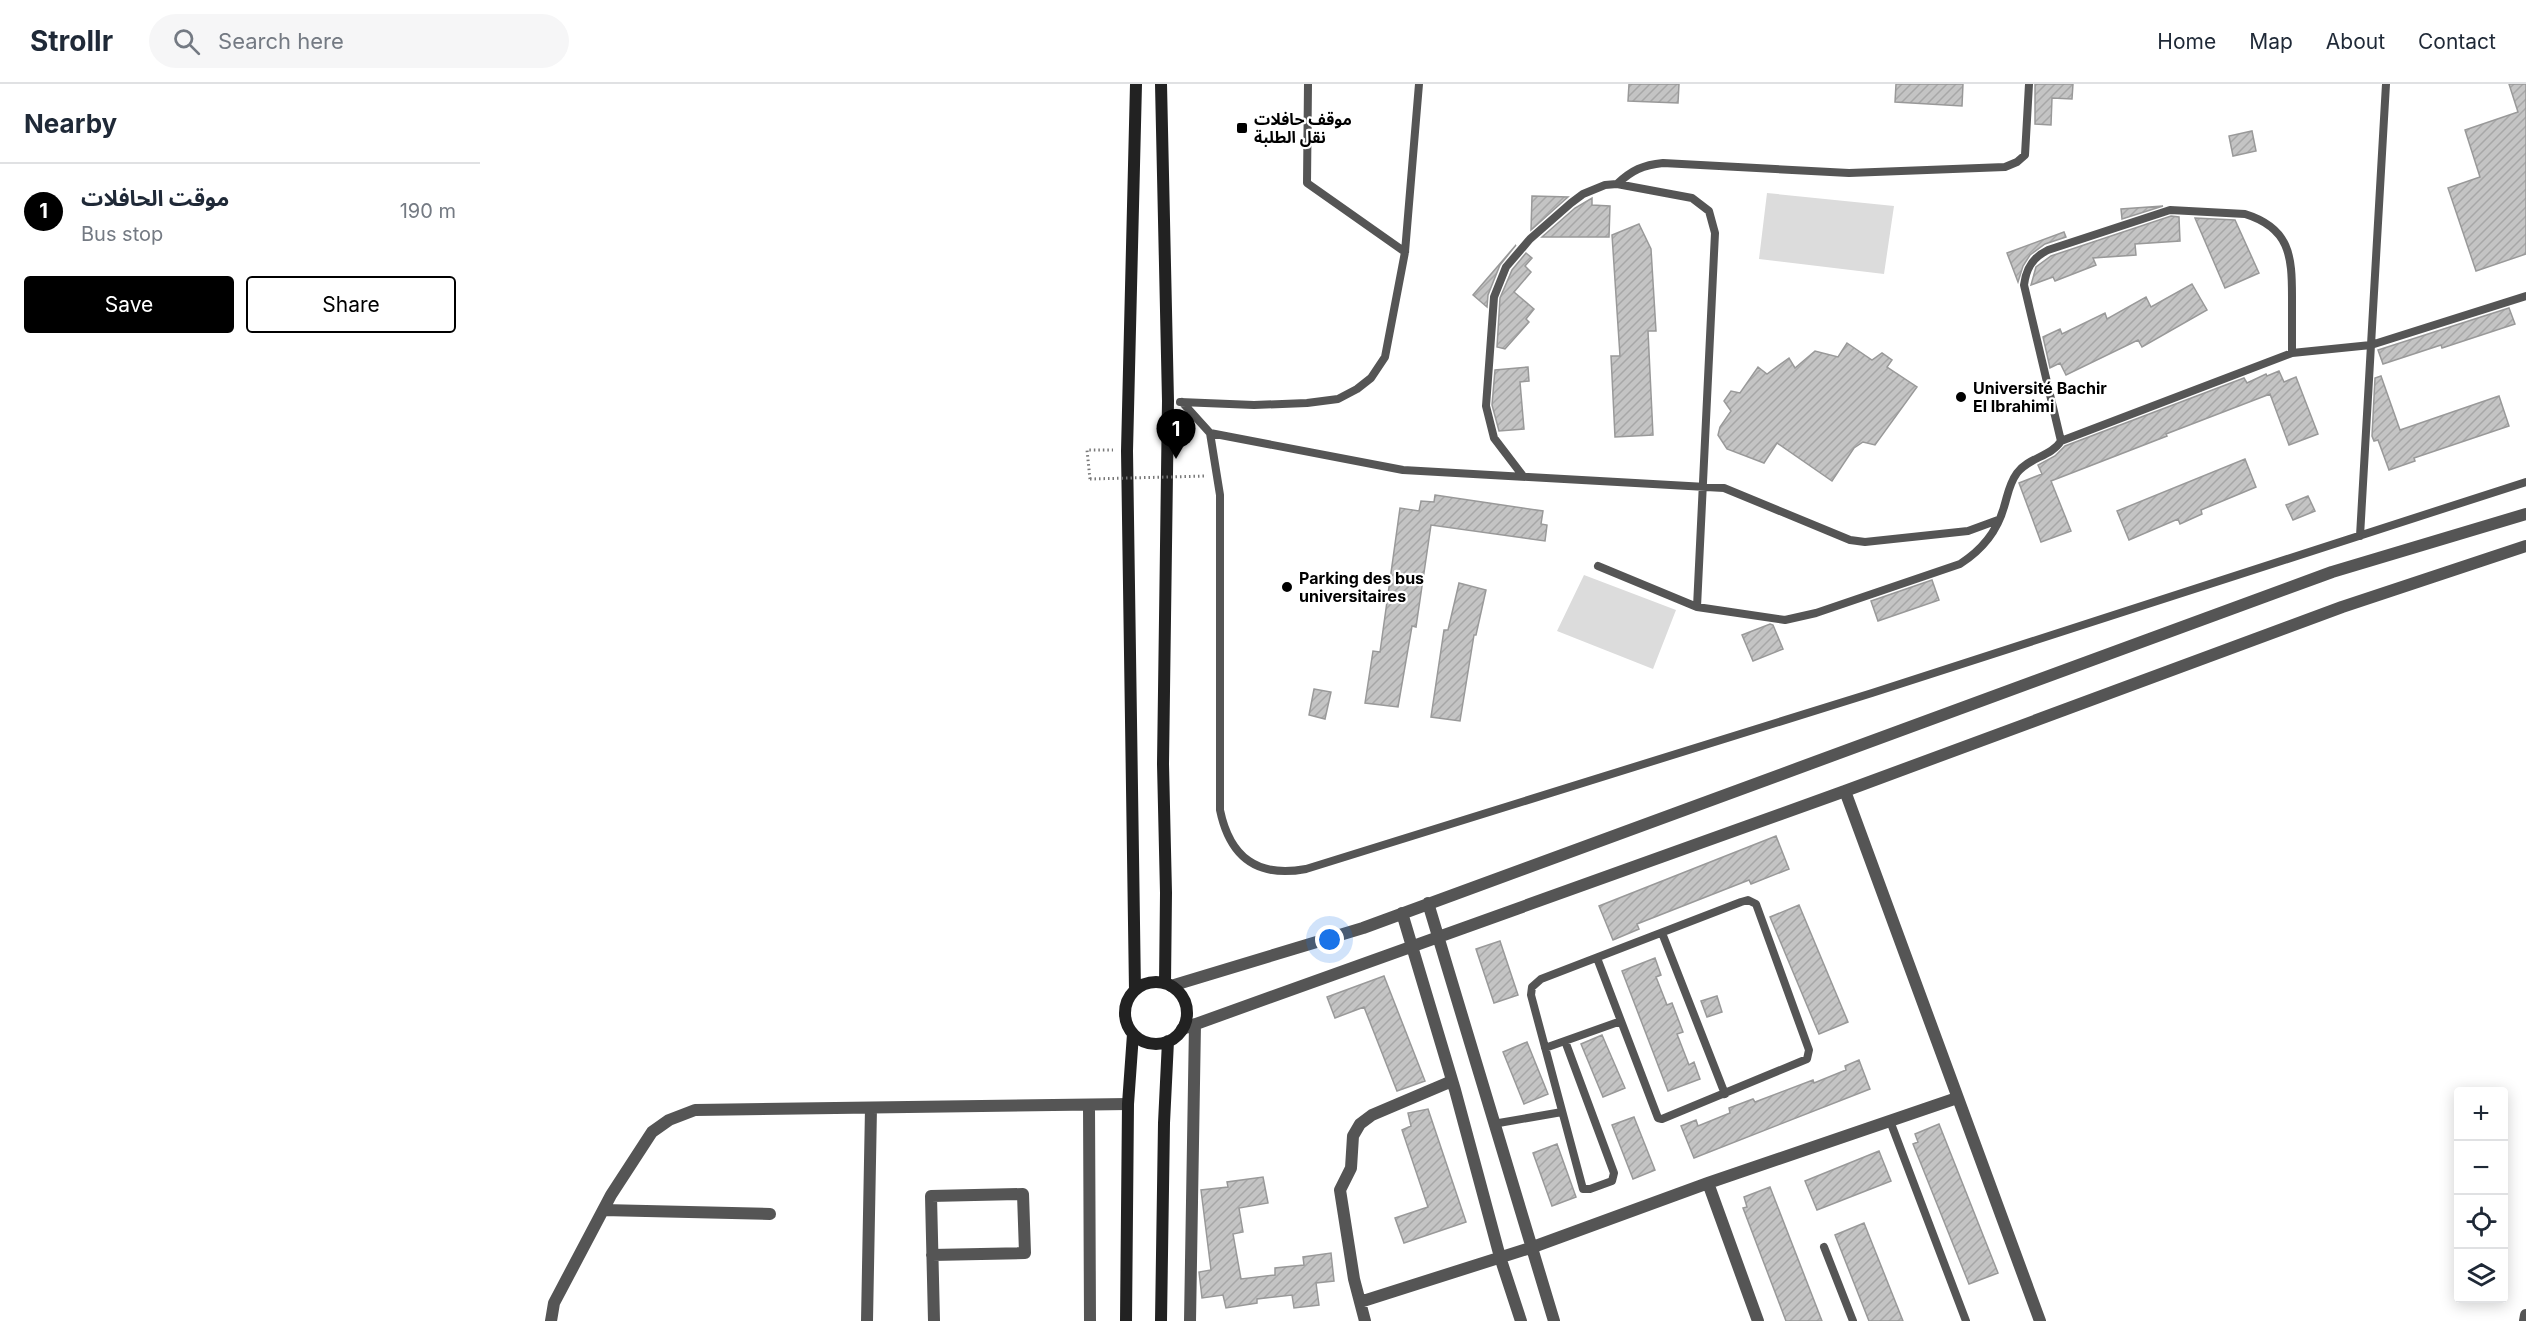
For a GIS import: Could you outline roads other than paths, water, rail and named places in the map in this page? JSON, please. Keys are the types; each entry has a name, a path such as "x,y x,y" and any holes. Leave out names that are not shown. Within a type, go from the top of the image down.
{"main road":[{"path":"1135,990 1152,982 1168,985 1178,993 1186,1010 1182,1029 1168,1041 1149,1043 1133,1034 1127,1026 1125,1007 1135,990 1127,451 1136,84"},
{"path":"1161,84 1168,401 1163,764 1168,985"},
{"path":"1126,1321 1128,1104 1133,1034"},
{"path":"1161,1321 1164,1123 1168,1041"}],"street":[{"path":"1168,985 1364,928 2332,572 2526,514"},
{"path":"1182,1029 1845,791 2342,607 2526,546"},
{"path":"1845,791 2040,1321"},
{"path":"1428,903 1554,1321"},
{"path":"1401,913 1452,1081 1500,1257 1521,1321"},
{"path":"1190,1321 1195,1024"},
{"path":"1365,1321 1354,1279 1340,1190 1351,1168 1353,1136 1360,1124 1372,1115 1452,1081"},
{"path":"1360,1302 1533,1247 1708,1183 1957,1098"},
{"path":"551,1321 554,1304 603,1209 652,1132 669,1120 695,1110 1128,1104"},
{"path":"1089,1106 1090,1321"},
{"path":"867,1321 871,1108"},
{"path":"1708,1183 1758,1321"},
{"path":"932,1255 1025,1253 1023,1194 931,1196 932,1255 934,1321"},
{"path":"603,1209 770,1214"},
{"path":"2524,1321 2526,1315"}],"lane":[{"path":"1308,84 1307,183 1405,252"},
{"path":"1168,401 1276,405 1338,399 1371,378 1385,357 1405,252 1419,84"},
{"path":"1617,184 1632,171 1646,165 1663,163 1849,173 2005,166 2017,162 2025,155 2029,84"},
{"path":"2360,536 2386,84"},
{"path":"1523,476 1494,438 1486,406 1494,297 1506,267 1530,239 1583,194 1605,185 1617,184 1692,198 1705,206 1713,218 1715,233 1697,607"},
{"path":"2061,441 2024,285 2030,264 2048,250 2170,210 2245,214 2255,217 2277,233 2290,255 2292,353"},
{"path":"1598,566 1697,607 1785,620 1816,613 1960,564 1984,547 1996,528 2008,488 2019,471 2031,461 2053,451 2061,441 2292,353 2371,345 2526,296"},
{"path":"1182,402 1210,433 1220,495 1220,810 1224,829 1232,845 1246,858 1265,870 1285,873 1306,869 1872,693 2526,482"},
{"path":"1210,433 1403,470 1724,488 1835,534 1865,542 1968,531 1998,520"},
{"path":"1565,1041 1614,1173 1612,1181 1590,1189 1583,1189 1531,995 1532,987 1541,979 1748,900 1756,904 1809,1050 1807,1059 1662,1119 1658,1118 1597,958"},
{"path":"1662,933 1725,1094"},
{"path":"1545,1048 1621,1022"},
{"path":"1493,1124 1562,1112"},
{"path":"1890,1121 1965,1321"},
{"path":"1824,1247 1853,1321"}],"place":[{"name":"موقف حافلات نقل الطلبة","path":"1242,128"},
{"name":"Université Bachir El Ibrahimi","path":"1961,397"},
{"name":"موقت الحافلات","path":"1176,459"},
{"name":"Parking des bus universitaires","path":"1287,587"}]}
